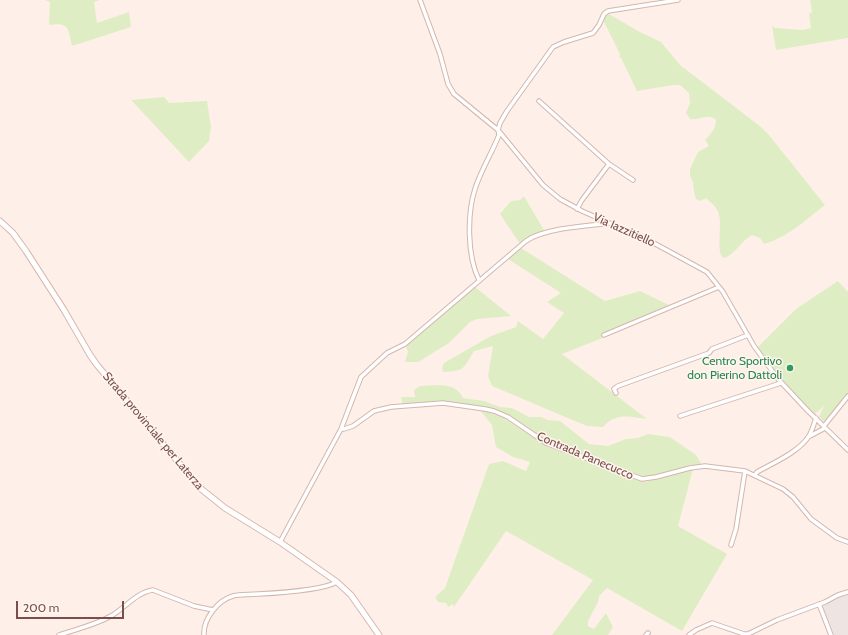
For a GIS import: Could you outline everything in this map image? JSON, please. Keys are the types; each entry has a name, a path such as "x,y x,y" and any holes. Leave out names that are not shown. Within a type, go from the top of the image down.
{"main road":[{"name":"Strada provinciale per Laterza","path":"0,221 13,233 23,247 64,310 97,365 200,488 225,508 280,542 337,582 355,600 380,635"}],"street":[{"name":"Via Iazzitiello","path":"420,0 440,54 448,84 454,94 498,130 543,185 560,199 605,222 650,241 707,272 719,287 748,335 781,383 848,450"},
{"path":"479,280 473,262 470,238 473,199 481,174 499,135 498,130 500,123 507,111 553,47 594,33 604,14 608,11 678,0"},
{"path":"539,101 609,164 633,180"},
{"path":"577,208 609,164"},
{"path":"280,542 341,429 361,377 366,372 387,353 405,344 531,237 545,233 602,224 605,222"},
{"path":"604,335 719,287"},
{"path":"616,393 614,389 618,386 708,353 712,349 748,335"},
{"path":"680,416 781,383"},
{"path":"755,475 756,472 788,455 810,436 825,427 848,396"},
{"name":"Contrada Panecucco","path":"341,429 353,426 374,411 384,408 448,403 494,411 546,442 642,479 705,466 745,471 783,488 793,496 811,519 837,538 848,542"},
{"path":"810,436 816,418"},
{"path":"731,545 736,529 745,471"},
{"path":"204,635 206,622 213,610 225,600 234,596 289,592 322,587 337,582"},
{"path":"59,635 99,622 118,612 140,595 153,590 194,606 213,610"},
{"path":"689,635 712,623 748,634 777,620 848,592"},
{"path":"819,604 831,635"}],"shaded area":[{"path":"848,595 848,635 834,635 822,606 841,596"}],"green space":[{"path":"45,0 100,0 94,2 97,23 129,12 131,27 72,46 70,35 64,26 60,24 49,25 50,2"},
{"path":"810,0 848,0 848,38 776,50 772,26 775,28 803,30 811,28 809,14 812,12"},
{"path":"607,13 661,42 680,65 761,127 825,205 782,237 764,244 760,238 752,235 734,252 723,258 719,244 720,220 718,212 706,198 701,201 696,199 693,182 690,176 690,169 698,152 709,146 705,140 714,128 716,119 712,117 705,117 690,119 686,113 690,103 689,93 680,85 637,91 621,58 619,57 620,54 603,20"},
{"path":"164,97 169,103 207,101 211,127 209,141 189,162 131,100"},
{"path":"524,196 545,232 529,237 520,244 500,214 511,201 520,200"},
{"path":"521,248 605,301 640,291 671,306 622,326 615,333 562,354 647,419 618,417 608,422 603,427 587,426 492,386 488,376 493,346 474,351 463,368 460,370 443,372 442,368 444,363 491,336 516,327 518,321 543,339 564,313 547,302 561,293 508,259"},
{"path":"838,281 848,292 848,395 825,423 819,417 824,406 815,414 786,386 758,347 796,309"},
{"path":"474,286 511,316 477,319 470,322 449,343 418,362 405,362 408,352 406,346"},
{"path":"439,385 450,387 460,393 463,398 484,401 500,407 512,408 529,417 541,417 548,420 560,421 589,444 608,446 626,439 638,438 648,434 670,437 696,455 702,465 640,478 645,482 693,469 678,526 727,554 682,631 607,588 599,596 598,602 588,621 588,626 594,629 606,613 613,627 608,635 552,635 593,580 506,531 454,607 453,604 448,607 446,603 438,602 435,597 445,588 489,464 503,461 526,471 530,462 513,457 496,447 492,425 479,409 502,417 542,443 624,473 546,442 494,410 446,402 403,406 401,397 415,397 414,390 420,386"}],"place":[{"name":"Centro Sportivo don Pierino Dattoli","path":"790,368"}]}
